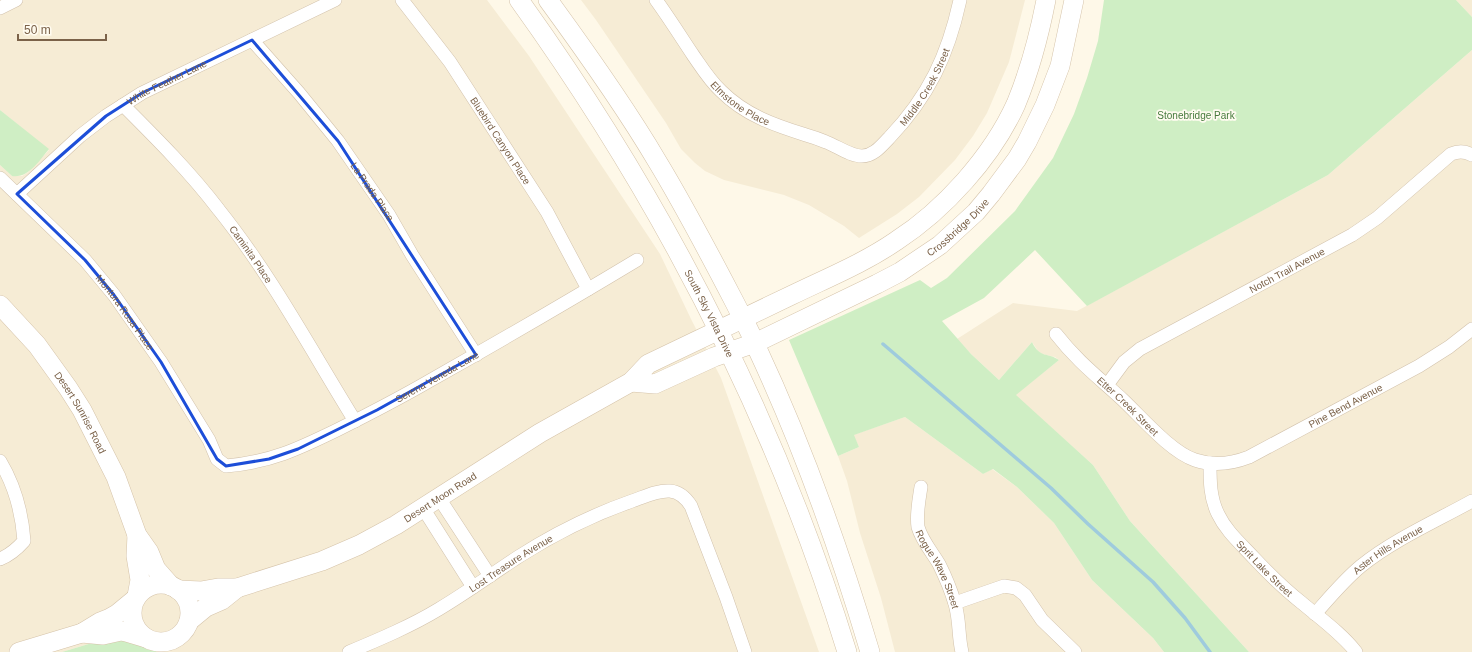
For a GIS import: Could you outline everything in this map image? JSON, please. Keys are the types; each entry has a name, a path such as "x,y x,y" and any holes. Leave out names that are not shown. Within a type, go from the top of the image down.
{"street":[{"path":"0,8 16,0"},
{"name":"White Feather Lane","path":"17,194 80,136 106,116 142,93 335,0"},
{"name":"Bluebird Canyon Place","path":"402,0 450,62 547,212 588,289"},
{"name":"South Sky Vista Drive","path":"519,0 563,62 633,173 677,249 719,330 768,437 799,512 823,576 847,652"},
{"path":"548,0 612,90 658,162 709,251 755,343 784,408 816,490 846,574 870,652"},
{"name":"Elmstone Place","path":"656,0 710,79 730,100 747,112 765,121 863,156"},
{"name":"Middle Creek Street","path":"863,156 877,150 906,120 926,92 948,48 954,30 960,0"},
{"path":"719,330 880,252 915,228 960,186 986,154 1015,105 1035,50 1046,0"},
{"name":"Crossbridge Drive","path":"729,351 755,343 900,272 940,245 976,212 1017,159 1040,117 1060,66 1074,0"},
{"name":"La Prada Place","path":"252,40 299,93 338,141 389,215 412,255 476,355"},
{"name":"Caminita Place","path":"123,105 166,148 220,210 269,280 355,421"},
{"name":"Notch Trail Avenue","path":"1107,385 1124,362 1140,349 1352,235 1377,218 1447,157 1456,152 1468,154"},
{"name":"Montura Rosa Place","path":"0,178 85,260 114,295 161,362 208,440 217,459 226,466"},
{"name":"Serena Veneda Lane","path":"226,466 269,459 298,448 377,410 476,355 637,260"},
{"name":"Desert Sunrise Road","path":"0,304 37,345 82,410 116,477 137,535 149,552 161,575 175,588"},
{"name":"Pine Bend Avenue","path":"1210,463 1227,463 1249,457 1420,366 1449,347 1472,329"},
{"name":"Desert Moon Road","path":"175,588 201,591 218,588 237,588 300,569 341,554 378,536 540,433 630,382 648,364 719,330"},
{"name":"Etter Creek Street","path":"1056,334 1078,361 1107,385 1177,451 1195,460 1210,463"},
{"path":"630,382 656,384 729,351"},
{"path":"0,461 8,475 18,500 23,524 24,541 10,555 0,559"},
{"name":"Sprit Lake Street","path":"1210,463 1210,479 1214,502 1218,514 1228,530 1273,578 1341,635 1356,652"},
{"name":"Rogue Wave Street","path":"922,487 918,511 918,526 924,541 939,564 955,603 962,652"},
{"name":"Lost Treasure Avenue","path":"349,652 438,610 518,557 555,535 590,518 662,491 679,493 686,498 691,506 726,597 741,651"},
{"path":"439,498 490,576"},
{"name":"Aster Hills Avenue","path":"1315,614 1340,585 1373,556 1472,502"},
{"path":"423,508 473,587"},
{"name":"Desert Sunrise Road","path":"136,598 140,580 136,556 137,535"},
{"path":"19,652 82,634 100,622 120,612 148,586 166,584 182,593 190,610 183,652"},
{"path":"955,603 1004,586 1016,588 1025,595 1042,620 1075,652"},
{"name":"Desert Moon Road","path":"188,624 206,607 222,600 237,588"},
{"path":"136,598 132,617 135,625 140,633 153,643"},
{"path":"82,634 103,635 126,632 153,643 174,638 181,633 188,624"}],"highlighted area":[{"path":"252,40 338,141 476,355 377,410 298,449 269,459 226,466 217,459 161,362 114,295 85,260 17,194 106,116 142,93"}],"shaded area":[{"path":"0,0 487,0 529,56 660,254 721,378 819,652 157,652 149,645 112,637 62,652 0,652 0,165 12,176 22,176 28,172 49,150 0,110"},
{"path":"581,0 1025,0 1009,62 987,113 973,136 955,160 919,197 897,214 859,238 844,226 809,205 784,195 724,180 705,171 695,163 681,149 666,123"},
{"path":"1456,0 1472,0 1472,17"},
{"path":"1472,50 1472,652 1249,652 1130,521 1093,465 1015,395 1059,360 1055,357 1042,354 1032,342 999,380 957,339 1013,303 1077,311 1328,175"},
{"path":"905,417 983,474 992,469 1017,487 1054,523 1092,580 1153,638 1164,652 895,652 881,598 860,533 847,481 838,456 859,447 853,435"}],"green space":[{"name":"Stonebridge Park","path":"1104,0 1456,0 1472,17 1472,50 1328,175 1087,306 1035,250 984,298 942,321 971,354 999,380 1032,342 1041,353 1059,360 1016,395 1093,465 1130,521 1249,652 1164,652 1153,638 1092,580 1054,523 1017,487 993,469 983,474 905,417 854,435 859,447 838,456 789,340 920,280 931,288 947,278 1015,211 1053,158 1074,114 1098,41"},
{"path":"0,110 49,149 33,168 23,175 12,176 0,165"},
{"path":"112,637 149,645 157,652 62,652"}],"waterway":[{"path":"883,344 1051,488 1088,524 1153,582 1185,618 1210,652"}]}
